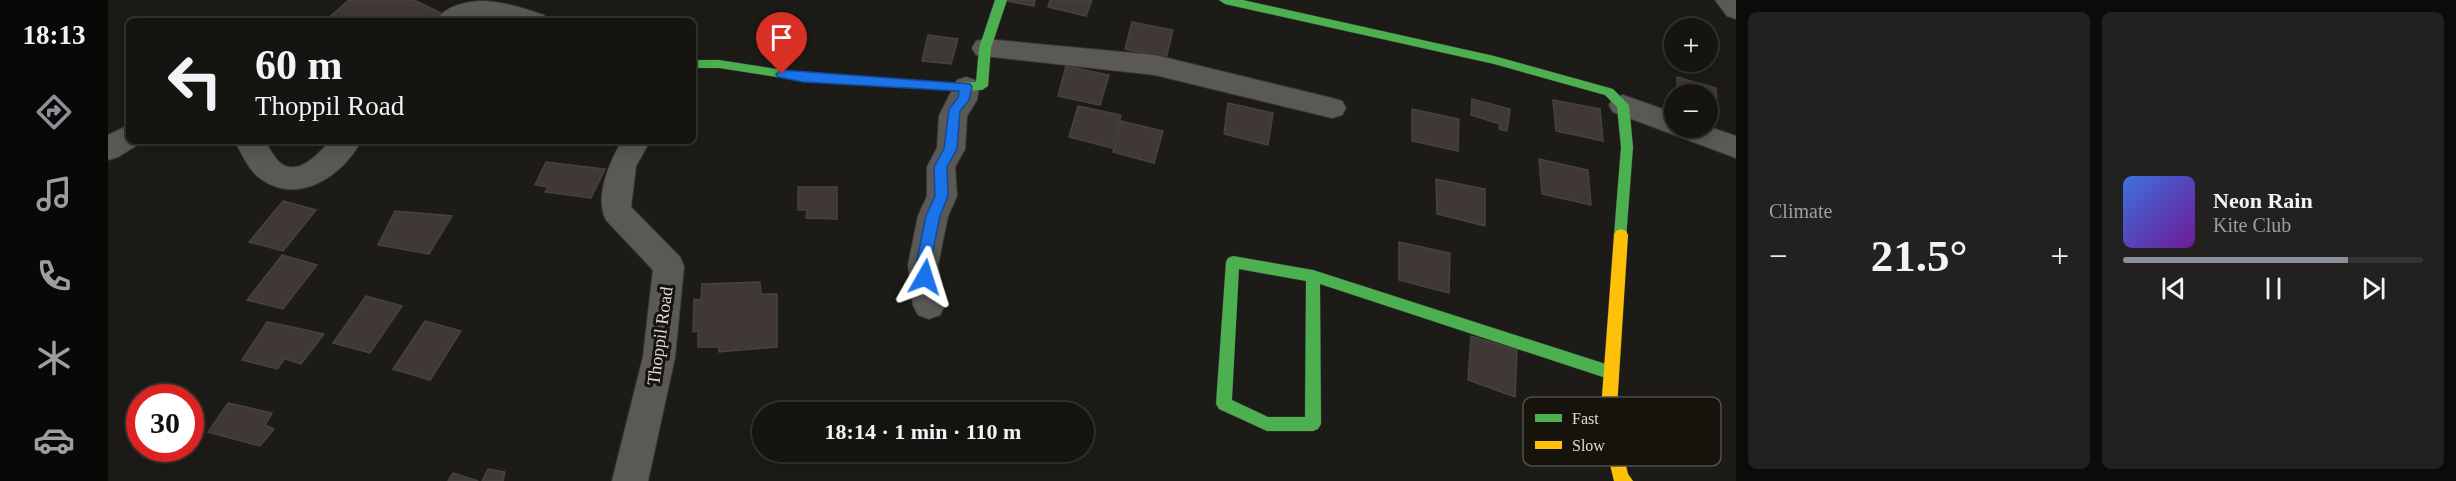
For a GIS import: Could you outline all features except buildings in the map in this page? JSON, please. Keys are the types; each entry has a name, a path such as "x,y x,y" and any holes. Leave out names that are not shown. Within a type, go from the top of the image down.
{"street":[{"path":"696,64 719,64 803,77 966,87 982,86 985,48 1000,0"},
{"path":"1225,0 1494,60 1609,92 1623,105 1664,120"},
{"path":"1727,0 1736,10"},
{"path":"452,18 467,7 488,6 526,18"},
{"path":"985,48 1155,65 1332,108"},
{"path":"929,305 923,265 933,216 942,196 941,167 951,149 953,116 955,109 963,100 966,87"},
{"path":"1610,397 1626,147 1623,105"},
{"path":"108,149 126,138"},
{"path":"1711,138 1736,147"},
{"path":"251,144 269,170 281,177 303,177 324,168 344,144"},
{"name":"Thoppil Road","path":"630,481 659,357 669,266 616,211 622,166 634,144"},
{"path":"1313,276 1313,424 1268,424 1224,404 1233,262 1313,276 1612,373"}],"traffic: fast":[{"path":"696,64 719,64 803,77 958,87 982,86 985,48 1001,0"},
{"path":"1225,0 1494,60 1609,92 1623,105 1627,147 1621,235"},
{"path":"1313,276 1233,262 1224,404 1267,424 1313,424 1313,276 1612,373"}],"traffic: slow":[{"path":"1610,397 1621,235"},
{"path":"1618,466 1621,479 1625,481"}],"route":[{"path":"782,74 966,87 963,100 955,109 953,116 951,149 941,167 942,196 933,216 923,265 925,277"}]}
